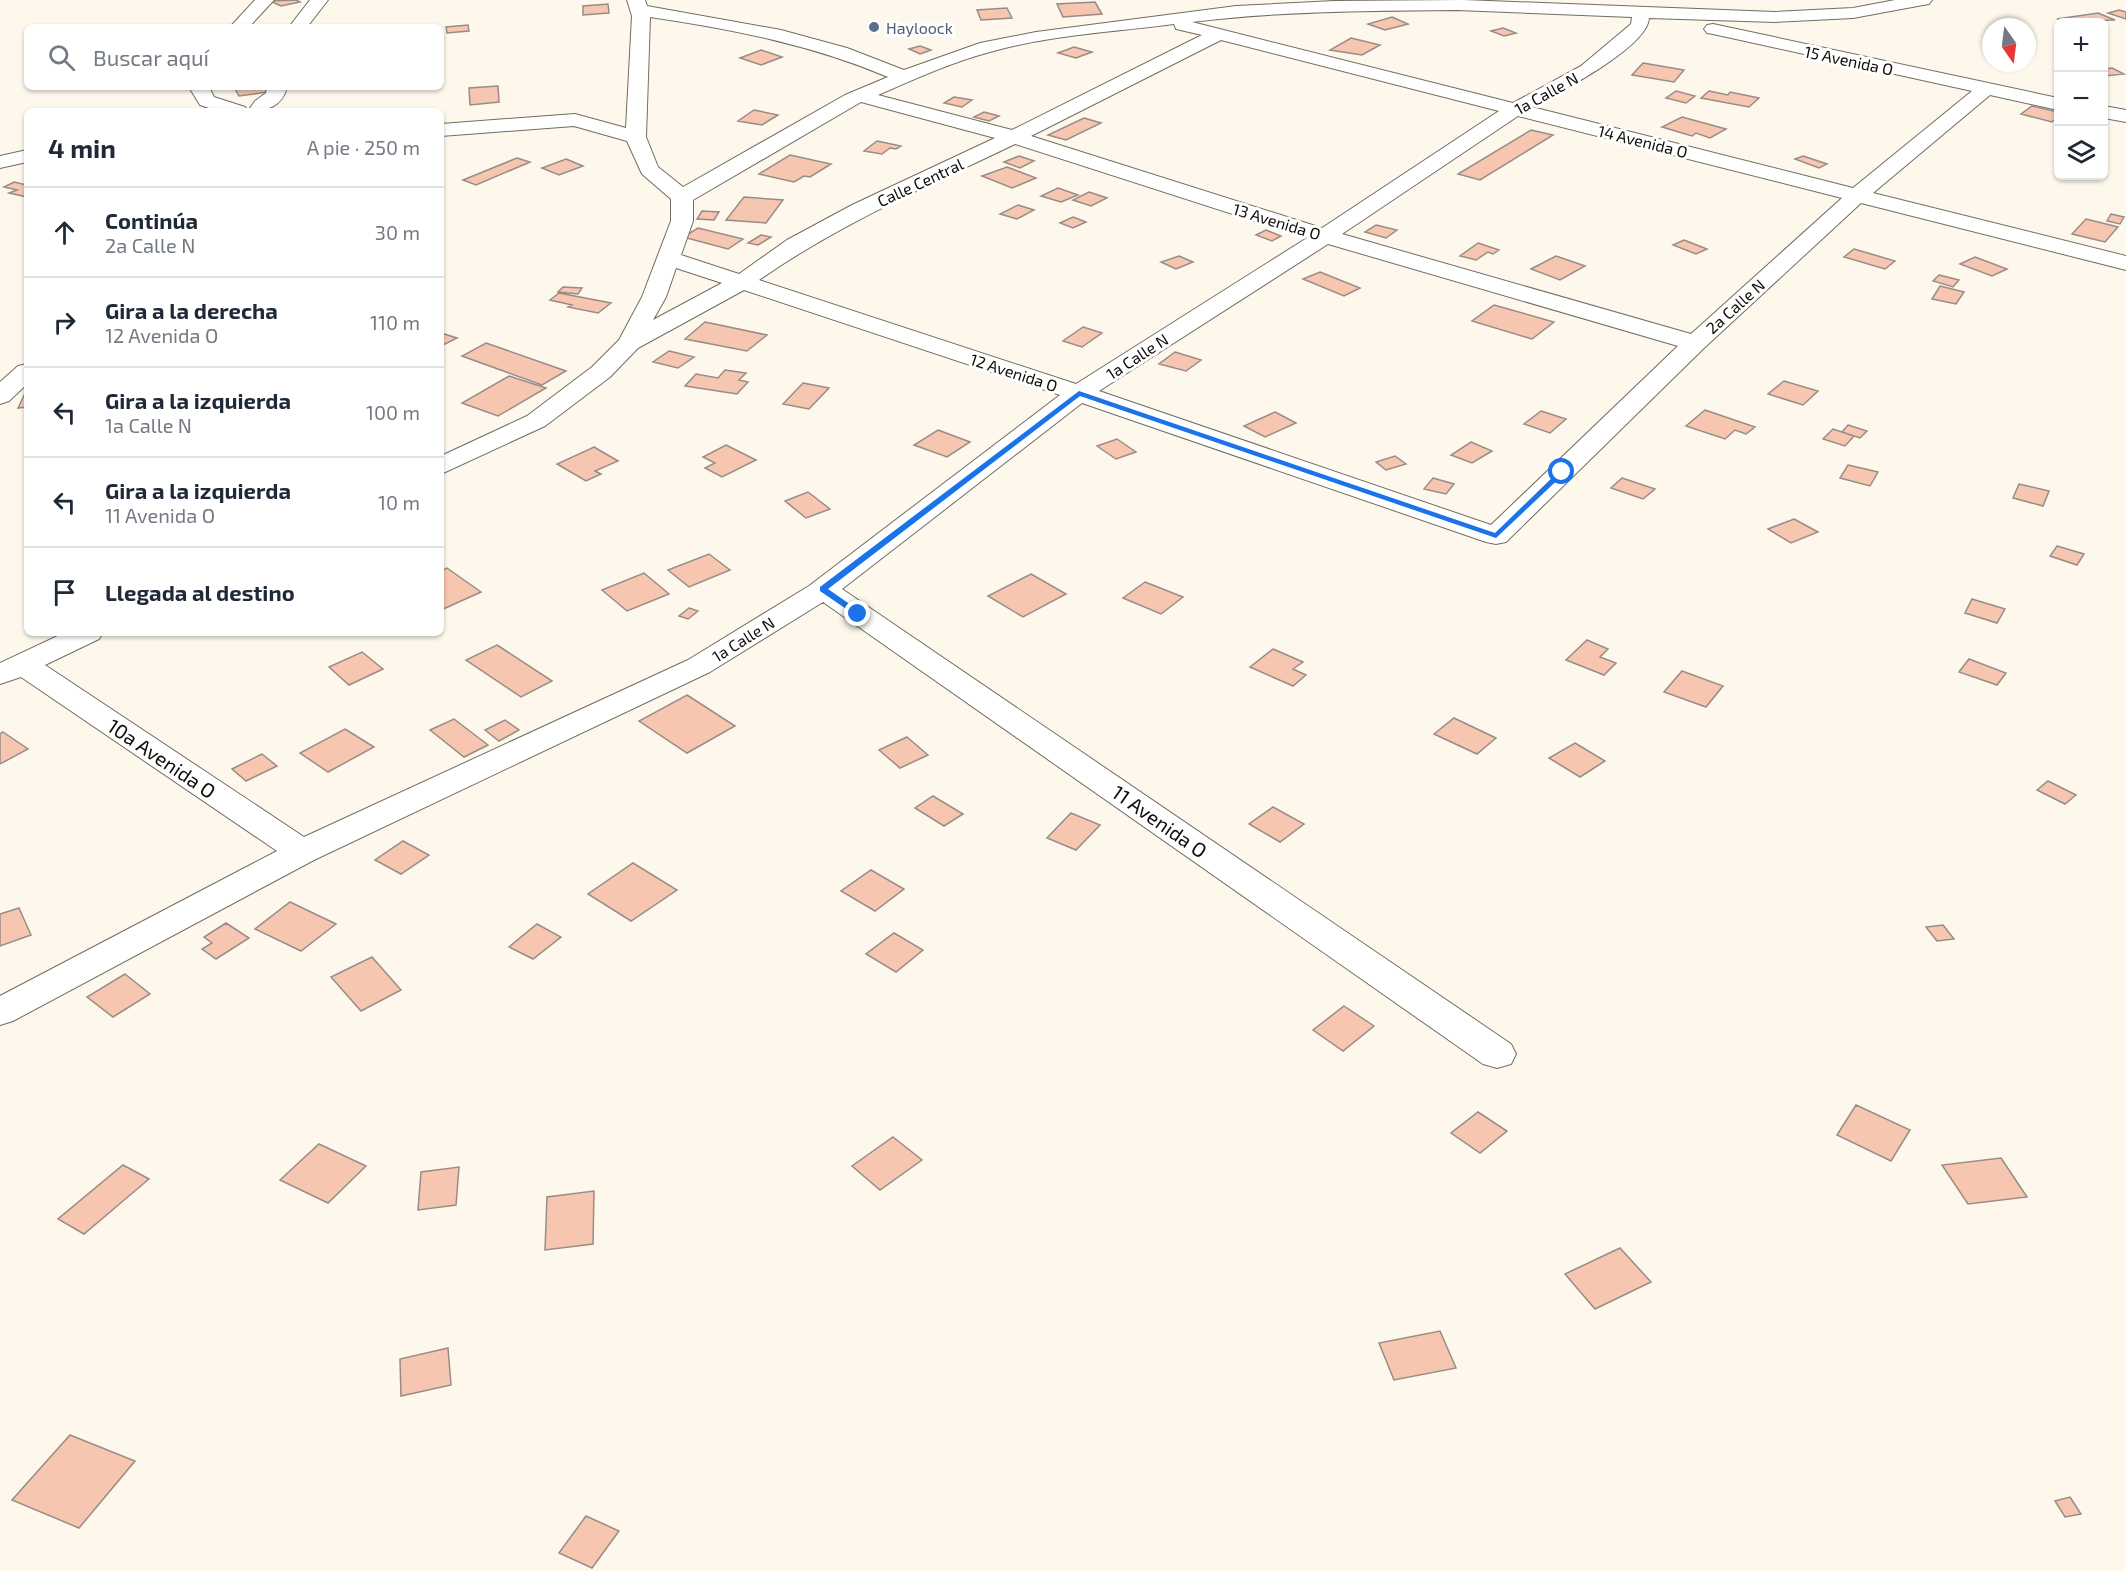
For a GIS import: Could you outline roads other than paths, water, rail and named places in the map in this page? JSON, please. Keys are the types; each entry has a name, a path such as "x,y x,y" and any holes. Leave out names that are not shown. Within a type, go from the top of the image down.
{"street":[{"path":"242,24 265,0"},
{"path":"300,24 319,0"},
{"path":"682,197 860,96 904,77 987,47 1036,37 1236,11 1334,6 1457,5 1817,16 1853,13 1923,0"},
{"path":"682,197 649,170 636,137 638,5 816,44 861,58 904,77"},
{"name":"15 Avenida O","path":"1641,12 2054,103"},
{"name":"1a Calle N","path":"0,1012 302,852 699,666 823,589 1079,393 1325,236 1515,109 1588,70 1640,26 1641,12"},
{"name":"14 Avenida O","path":"1160,20 2126,263"},
{"name":"Calle Central","path":"630,343 742,282 795,245 814,235 1014,138 1219,34"},
{"name":"2a Calle N","path":"1496,536 1695,343 1857,195 1986,89"},
{"path":"201,90 207,101 229,108"},
{"path":"260,108 275,96 276,90"},
{"name":"13 Avenida O","path":"860,96 1014,138 1325,236 1695,343"},
{"path":"444,130 575,120 638,100"},
{"path":"2108,113 2126,116"},
{"path":"575,120 636,137"},
{"path":"0,162 24,157"},
{"path":"444,465 536,421 602,372 630,343 654,297 682,221 682,197"},
{"name":"12 Avenida O","path":"668,258 1079,393 1496,536"},
{"path":"0,396 24,374"},
{"name":"11 Avenida O","path":"823,589 1497,1054"},
{"path":"11,669 82,636"},
{"name":"10a Avenida O","path":"11,669 302,852"}],"place":[{"name":"Hayloock","path":"874,27"}]}
